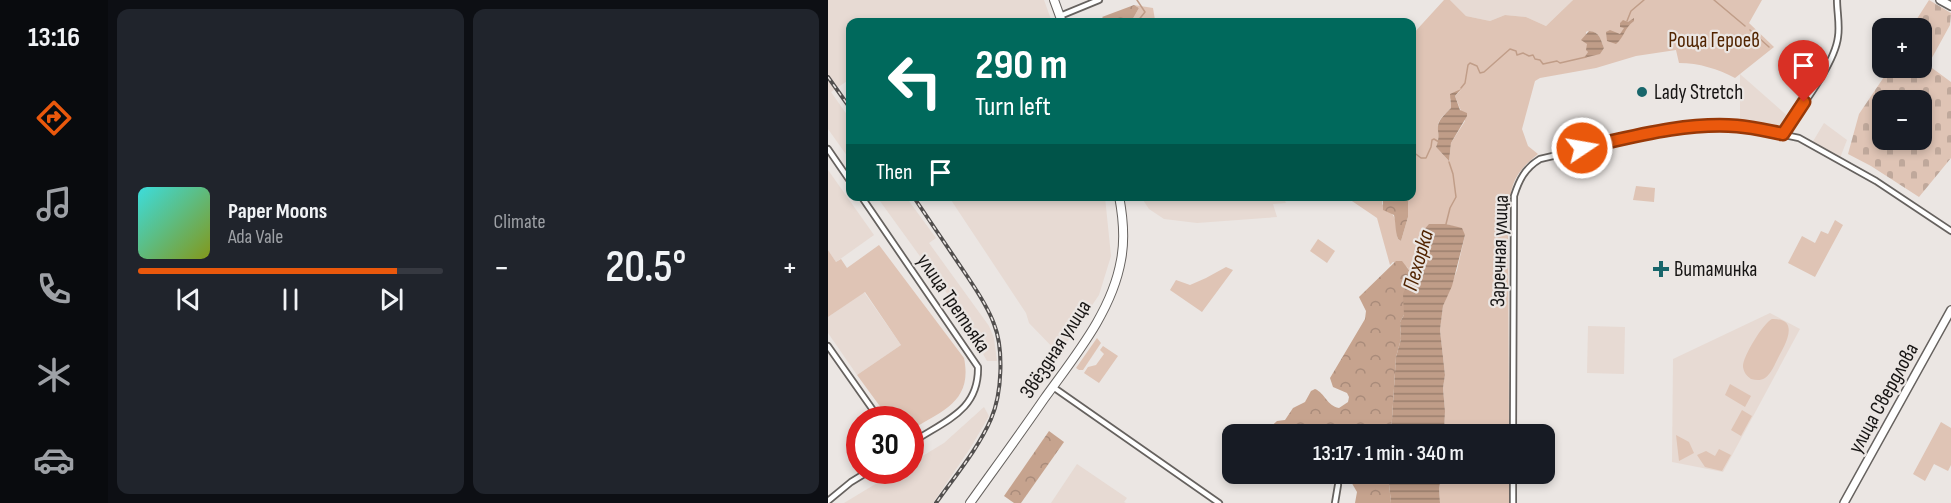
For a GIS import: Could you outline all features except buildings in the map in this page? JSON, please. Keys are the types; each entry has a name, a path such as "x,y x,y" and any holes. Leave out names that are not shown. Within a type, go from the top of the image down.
{"main road":[{"path":"1054,0 1061,18"},
{"path":"1940,0 1951,6"},
{"name":"Звёздная улица","path":"970,503 1091,332 1116,280 1122,258 1120,201"},
{"name":"улица Свердлова","path":"1844,503 1951,310"}],"street":[{"path":"1063,18 1099,0"},
{"path":"1783,134 1826,69 1834,52 1839,38 1837,0"},
{"name":"Заречная улица","path":"1513,424 1514,207 1519,180 1528,168 1540,159 1660,131 1702,126 1737,126 1783,134 1799,138 1876,181 1951,231"},
{"path":"828,149 846,176"},
{"name":"улица Третьяка","path":"864,201 978,367 977,387 965,407 924,435"},
{"path":"828,346 870,406"},
{"path":"1053,387 1219,503"},
{"path":"828,501 849,484"},
{"path":"1513,484 1513,503"},
{"path":"1335,503 1338,485"}],"shaded area":[{"path":"828,0 1044,0 1051,18 846,18 846,82 831,92 846,113 846,154 828,129"},
{"path":"1450,0 1573,0 1546,26 1526,17 1505,15 1490,21 1466,16"},
{"path":"1740,74 1791,119 1782,131 1740,123"},
{"path":"1824,123 1847,140 1840,158 1812,143"},
{"path":"828,170 846,195 846,201 850,201 874,235 836,262 828,250"},
{"path":"880,201 909,201 936,238 929,243 989,326 994,338 997,361 987,361 983,354 988,350"},
{"path":"952,201 1105,201 1111,256 1099,295 1059,354 1029,323 1026,313"},
{"path":"1144,201 1285,201 1286,203 1273,204 1277,217 1197,223 1164,219 1149,209"},
{"path":"864,292 901,345 857,375 828,333 828,317"},
{"path":"1770,313 1800,329 1723,472 1672,462 1673,359"},
{"path":"1588,326 1625,327 1624,374 1587,373"},
{"path":"984,407 989,416 933,503 844,503 875,484 924,484 924,455 944,443"},
{"path":"1077,464 1127,498 1124,502 1126,503 1051,503"}],"green space":[{"name":"Роща Героев","path":"1444,0 1450,0 1466,16 1490,21 1505,15 1526,17 1546,26 1573,0 1762,0 1749,23 1774,47 1735,78 1708,67 1679,63 1676,50 1636,56 1596,68 1540,78 1535,81 1522,129 1528,146 1538,154 1529,161 1514,181 1508,217 1509,424 1444,424 1443,388 1445,375 1440,330 1443,306 1457,270 1465,235 1455,227 1446,224 1415,251 1417,257 1412,274 1407,267 1393,262 1390,265 1377,218 1352,201 1382,201 1382,204 1395,218 1397,237 1401,241 1408,217 1408,201 1416,201 1416,31","holes":["1586,32 1597,34 1604,48 1591,55 1588,54","1461,90 1455,96 1465,121 1451,143 1449,161 1436,147 1438,124 1451,108 1450,99"]},
{"path":"1929,0 1951,13 1950,25 1932,58 1932,18 1917,18"},
{"path":"1134,5 1153,8 1155,18 1133,18 1139,8"},
{"path":"1134,5 1139,8 1133,18 1102,17"},
{"path":"1932,68 1951,82 1951,158 1919,197 1848,154 1859,114 1872,95 1872,150 1932,150 1932,90 1875,90 1883,78 1932,78"},
{"path":"1636,186 1655,188 1654,202 1633,200"},
{"path":"1383,201 1408,201 1408,217 1401,241 1397,236 1394,215 1383,210"},
{"path":"1835,220 1843,225 1815,277 1788,263 1802,236 1815,243 1821,231 1828,234"},
{"path":"1318,239 1335,251 1327,263 1310,251"},
{"path":"879,245 964,358 966,373 959,395 944,410 924,422 924,406 880,406 857,375 901,345 865,292 828,317 828,250 836,262 841,259 847,268"},
{"path":"1396,261 1402,261 1412,274 1406,290 1404,315 1400,322 1401,339 1396,357 1392,424 1274,424 1285,420 1293,408 1305,402 1311,391 1315,389 1335,407 1339,408 1348,402 1347,393 1333,387 1330,378 1365,319 1366,311 1359,297"},
{"path":"1226,267 1233,270 1202,312 1170,290 1176,280 1190,285"},
{"path":"1772,319 1786,323 1787,340 1773,369 1767,376 1760,380 1751,379 1744,371 1744,363 1749,349"},
{"path":"1097,338 1101,343 1083,370 1079,370 1076,368"},
{"path":"1103,346 1118,356 1099,383 1084,373 1088,367 1096,365 1104,354 1100,350"},
{"path":"1730,384 1751,396 1745,407 1725,395"},
{"path":"1742,410 1752,416 1741,436 1731,430"},
{"path":"1941,422 1951,428 1951,465 1948,471 1934,464 1925,481 1913,474"},
{"path":"1049,431 1064,442 1021,503 1014,503 1004,496"},
{"path":"1676,435 1689,442 1694,453 1679,461"},
{"path":"1719,449 1731,455 1722,471 1705,467 1697,455 1706,451 1715,456"},
{"path":"1352,484 1389,484 1391,503 1355,503 1357,492"},
{"path":"1440,484 1509,484 1509,503 1440,503"}],"water":[{"path":"1634,18 1616,44 1607,41 1606,32 1610,30 1620,34 1624,28 1620,27 1620,23 1623,20 1628,22"},
{"path":"1589,31 1598,34 1604,48 1600,54 1584,58 1588,52 1587,44 1581,40"},
{"path":"1461,89 1455,96 1460,110 1467,113 1467,116 1451,143 1449,161 1436,147 1438,125 1451,108 1450,94"},
{"path":"1429,224 1446,224 1462,228 1465,235 1452,286 1443,306 1440,330 1445,375 1443,388 1444,424 1392,424 1396,357 1401,339 1400,322 1404,315 1403,294 1415,265 1417,244 1422,232"},
{"path":"1389,484 1440,484 1440,503 1391,503"}],"waterway":[{"name":"Пехорка","path":"1137,0 1145,12 1140,18"},
{"path":"1627,21 1631,11 1644,0"},
{"path":"1714,0 1745,26"},
{"path":"1750,30 1769,47"},
{"path":"1461,88 1465,83 1470,63 1477,66 1480,73 1484,72 1510,49 1516,51 1517,55 1523,53 1533,55 1543,64 1586,57"},
{"name":"Пехорка","path":"1416,154 1421,158 1426,158 1432,140 1439,142"},
{"name":"Пехорка","path":"1446,224 1450,208 1456,197 1449,162"}],"railway":[{"path":"828,77 846,102"},
{"path":"916,201 971,282 992,318 1000,358 998,397 991,419 973,452 936,503"}],"place":[{"name":"Lady Stretch","path":"1642,92"},
{"name":"Витаминка","path":"1661,269"}],"route":[{"path":"1582,148 1660,131 1702,126 1737,126 1783,134 1804,102"}]}
